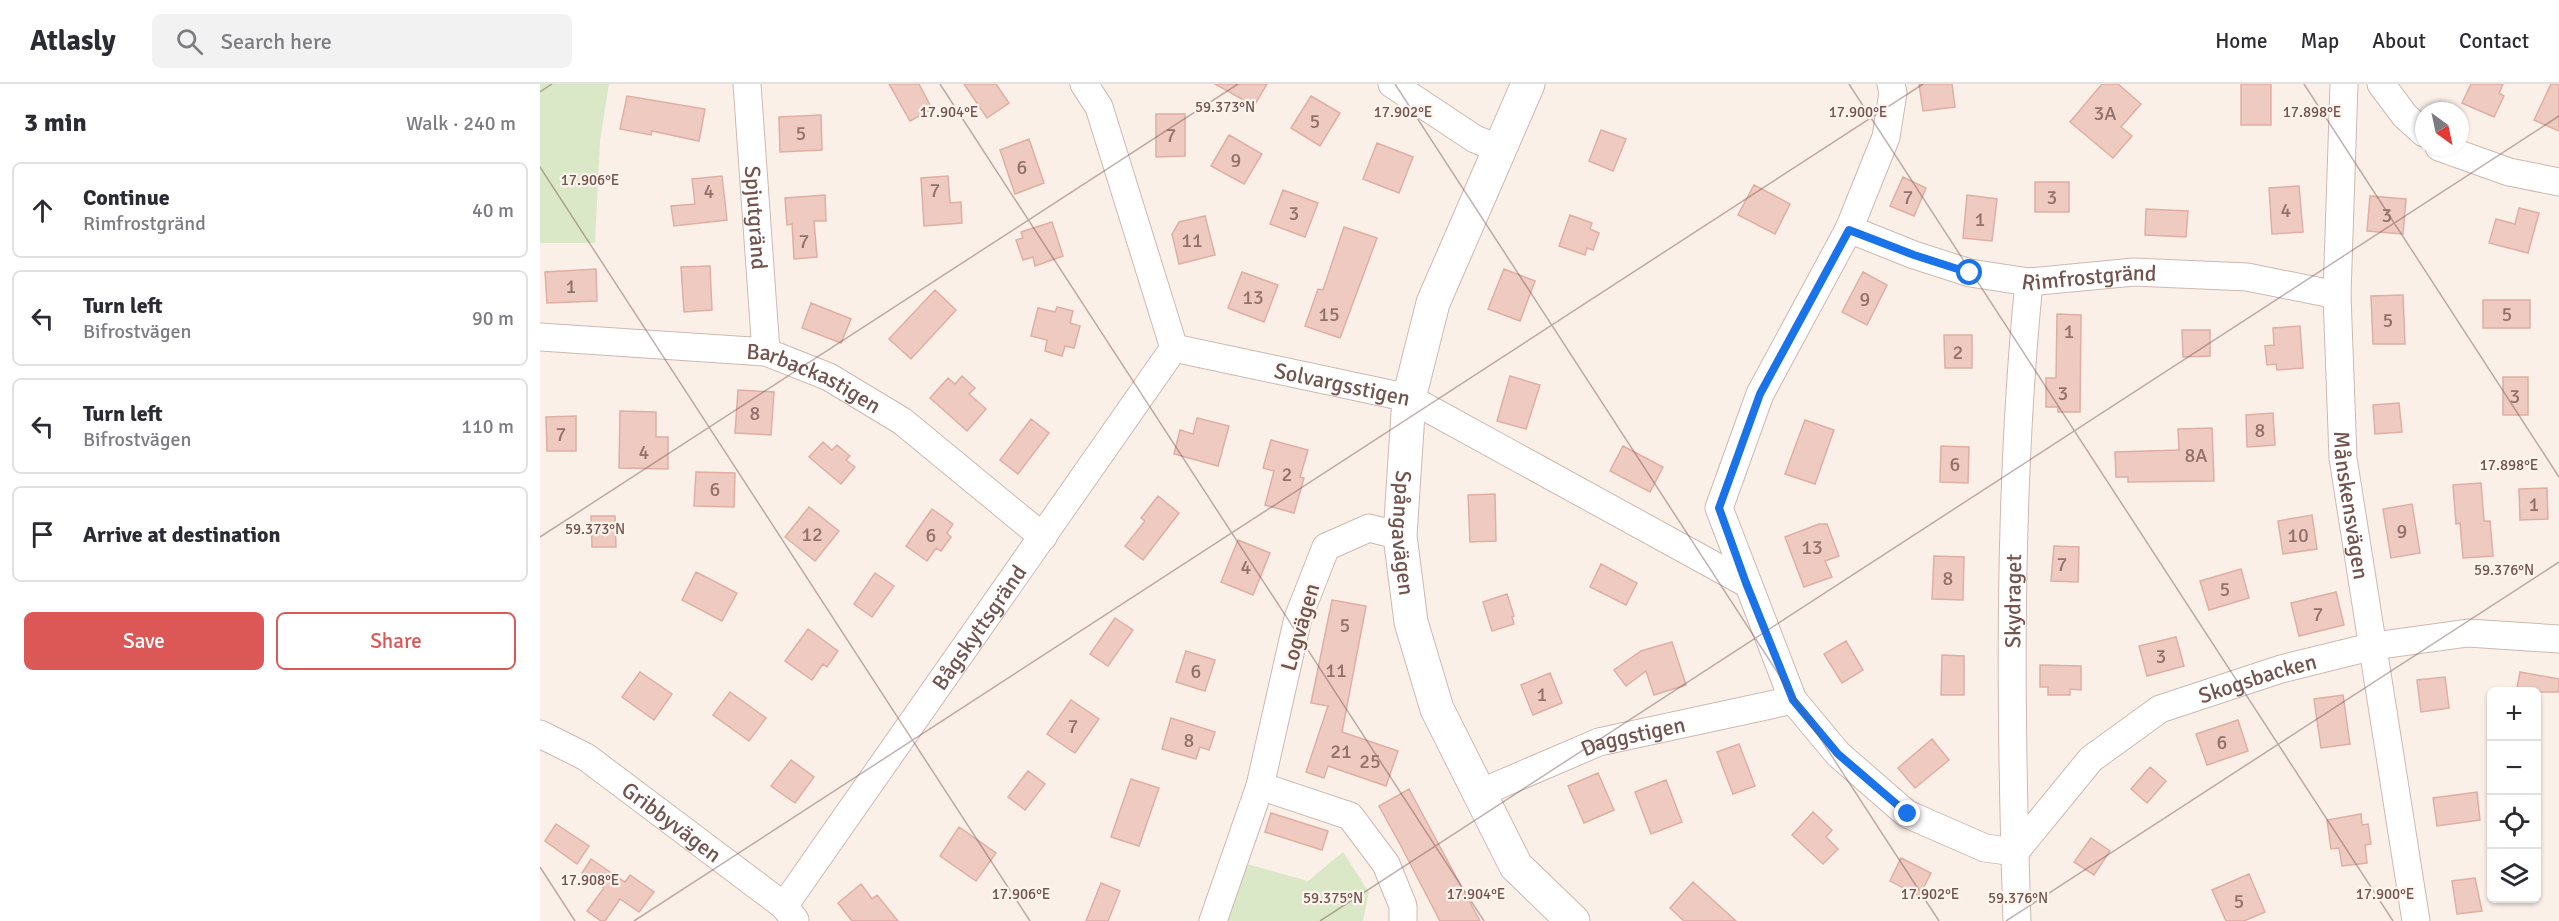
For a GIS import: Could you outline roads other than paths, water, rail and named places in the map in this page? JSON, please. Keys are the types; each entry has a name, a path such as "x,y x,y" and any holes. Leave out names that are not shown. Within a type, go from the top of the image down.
{"street":[{"name":"Spjutgränd","path":"747,84 766,352"},
{"path":"1084,84 1099,107 1174,348"},
{"path":"1392,84 1475,139 1500,148"},
{"name":"Spångavägen","path":"1528,84 1433,303 1409,398 1400,536 1411,622 1437,709 1516,866 1573,921"},
{"path":"1891,84 1893,93 1886,137 1849,230 1760,394 1719,508 1793,700 1838,754 1908,814 1985,848 2015,852"},
{"name":"Månskensvägen","path":"2344,84 2337,295 2343,458 2416,921"},
{"path":"2381,84 2405,116 2415,125"},
{"path":"2464,156 2509,172 2559,182"},
{"name":"Rimfrostgränd","path":"1849,230 1970,273 2029,282 2134,272 2247,277 2337,295"},
{"name":"Skydraget","path":"2017,921 2011,605 2019,386 2029,282"},
{"name":"Barbackastigen","path":"540,337 766,352 829,377 902,421 1043,537"},
{"name":"Solvargsstigen","path":"1174,348 1409,398 1746,583"},
{"name":"Bågskyttsgränd","path":"790,914 1043,537 1174,348"},
{"name":"Logvägen","path":"1213,921 1260,786 1298,618 1326,547 1369,528 1400,536"},
{"name":"Skogsbacken","path":"2015,852 2091,759 2160,709 2281,669 2374,646 2468,633 2559,639"},
{"name":"Daggstigen","path":"1480,793 1599,742 1793,700"},
{"name":"Gribbyvägen","path":"540,734 586,757 790,914"},
{"path":"1260,786 1350,816 1386,864 1403,906 1403,921"}]}
